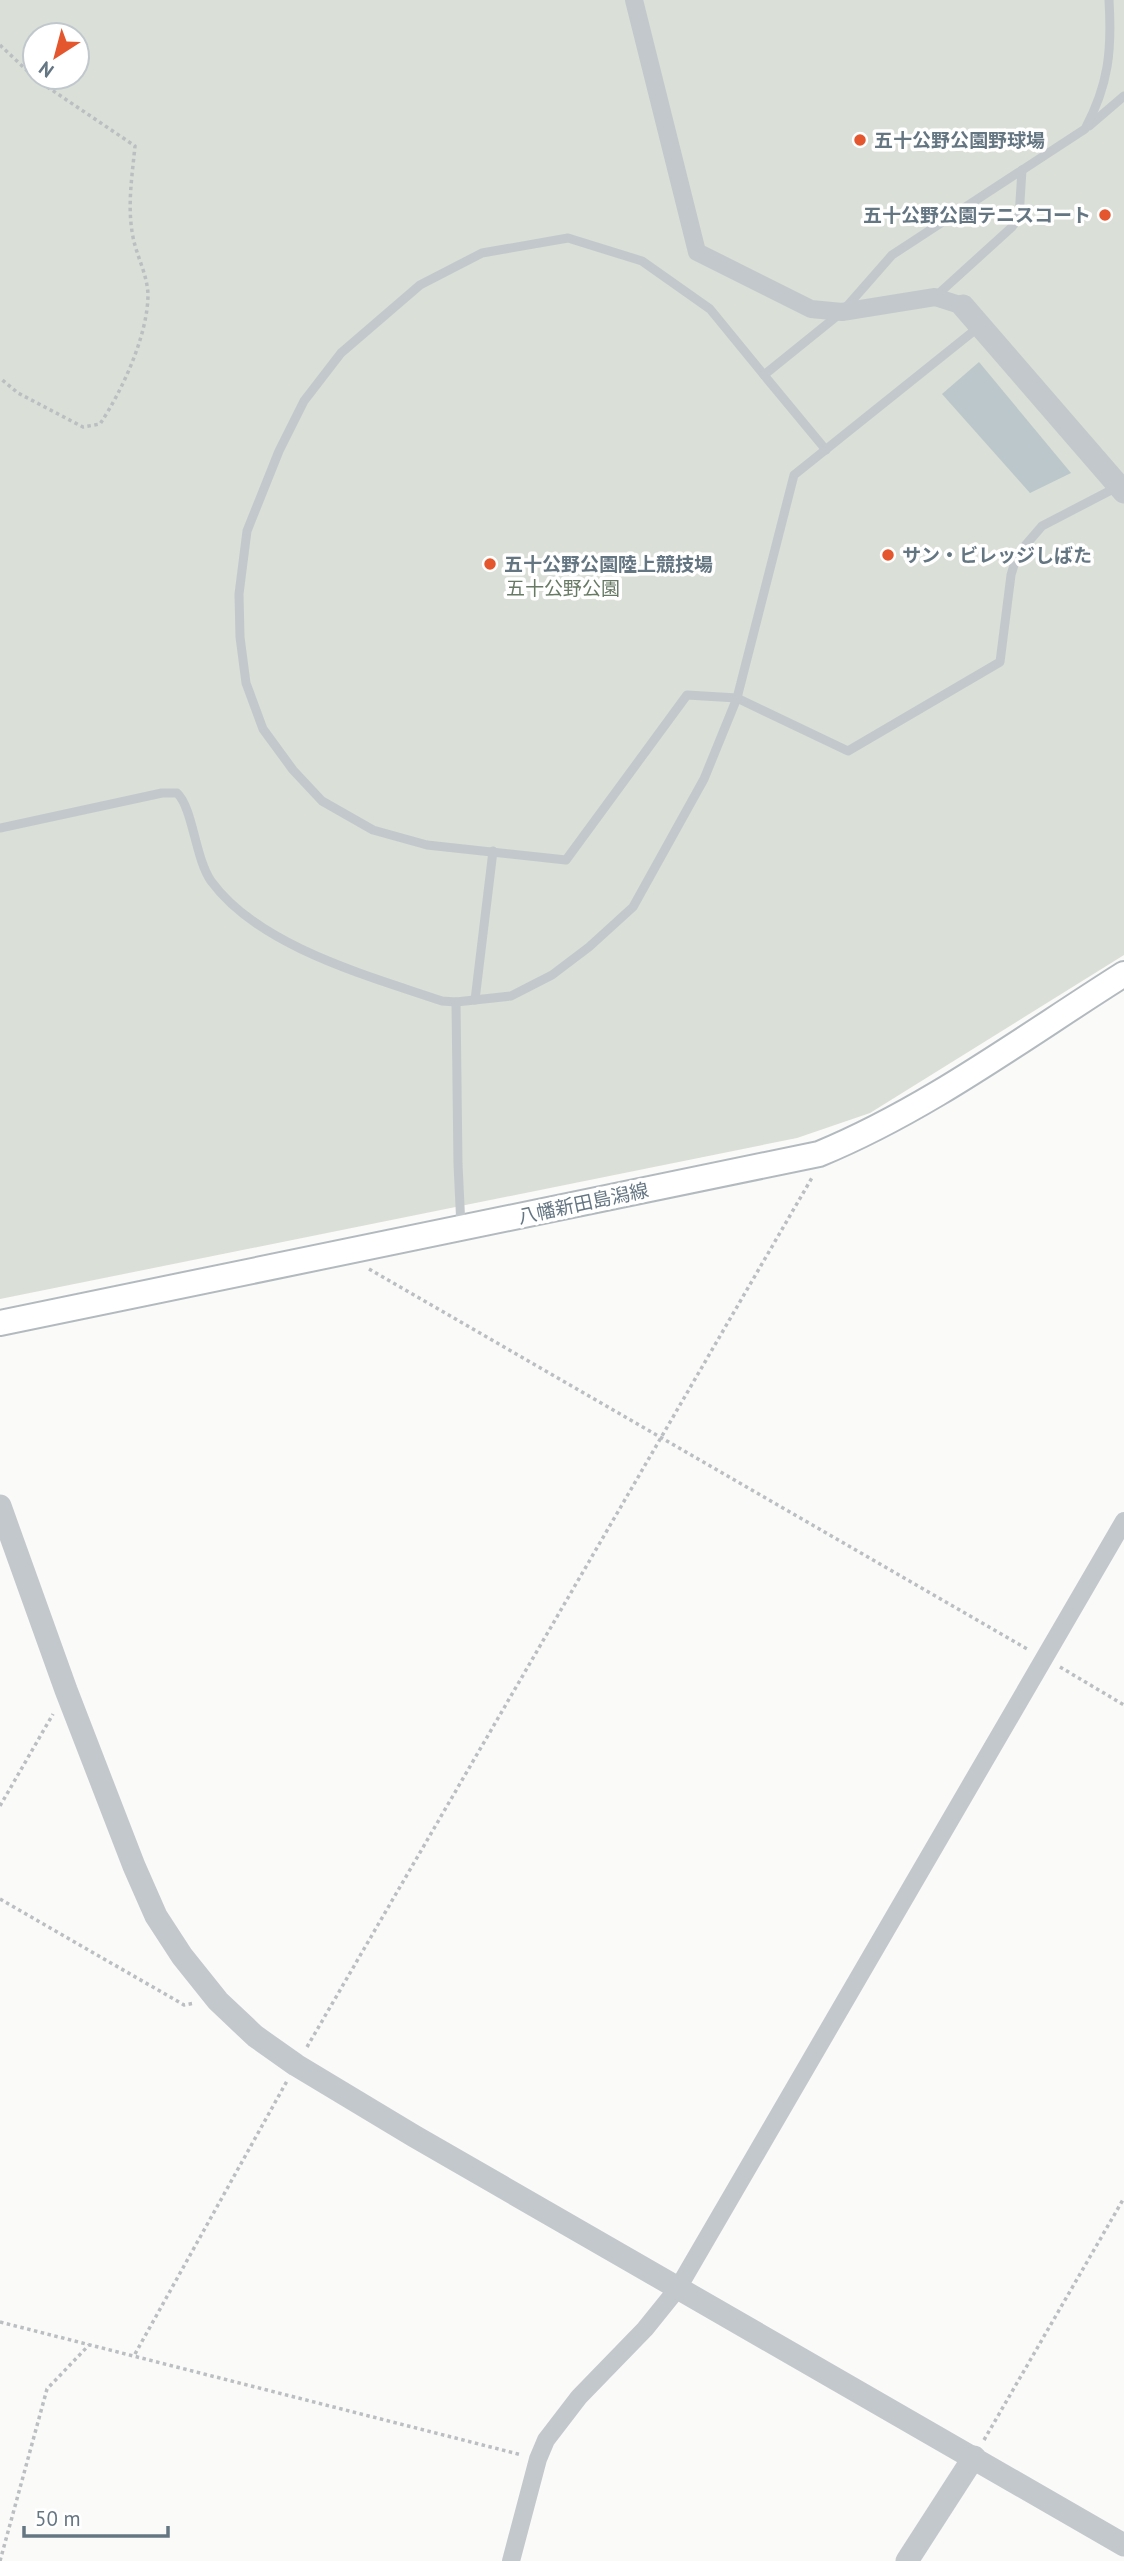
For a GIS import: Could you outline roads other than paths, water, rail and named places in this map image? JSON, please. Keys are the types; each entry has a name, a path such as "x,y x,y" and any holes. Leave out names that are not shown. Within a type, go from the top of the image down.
{"main road":[{"name":"八幡新田島潟線","path":"0,1323 819,1154 866,1135 909,1111 1124,974"}],"street":[{"path":"634,0 696,252 811,309 842,312 935,298 963,306 1123,487"},
{"path":"0,1506 66,1690 156,1916 182,1956 218,2001 255,2036 296,2065 414,2136 1124,2545"},
{"path":"511,2561 538,2459 546,2440 579,2398 645,2329 678,2288 1124,1521"},
{"path":"907,2561 974,2457"}],"lane":[{"path":"1085,129 1100,101 1112,41 1109,0"},
{"path":"764,375 842,312 892,255 1085,129 1124,96"},
{"path":"935,298 1012,227 1019,217 1022,170"},
{"path":"826,450 710,309 642,261 568,238 482,253 420,285 341,353 304,401 279,451 247,531 239,594 240,637 246,684 263,729 293,770 322,801 373,830 427,845 566,860 687,695 737,698 848,751 1000,662 1011,575 1017,555 1042,526 1123,487"},
{"path":"0,828 162,793 177,793 184,799 198,855 211,881 229,901 257,924 311,955 442,1001 511,996 552,975 589,947 633,907 704,779 737,698 794,475 981,326"},
{"path":"475,1000 493,851"},
{"path":"457,1002 457,1164 462,1229"}],"place":[{"name":"五十公野公園野球場","path":"860,140"},
{"name":"五十公野公園テニスコート","path":"1105,215"},
{"name":"サン・ビレッジしばた","path":"888,555"},
{"name":"五十公野公園陸上競技場","path":"490,564"}],"park label":[{"name":"五十公野公園","path":"563,588"}]}
